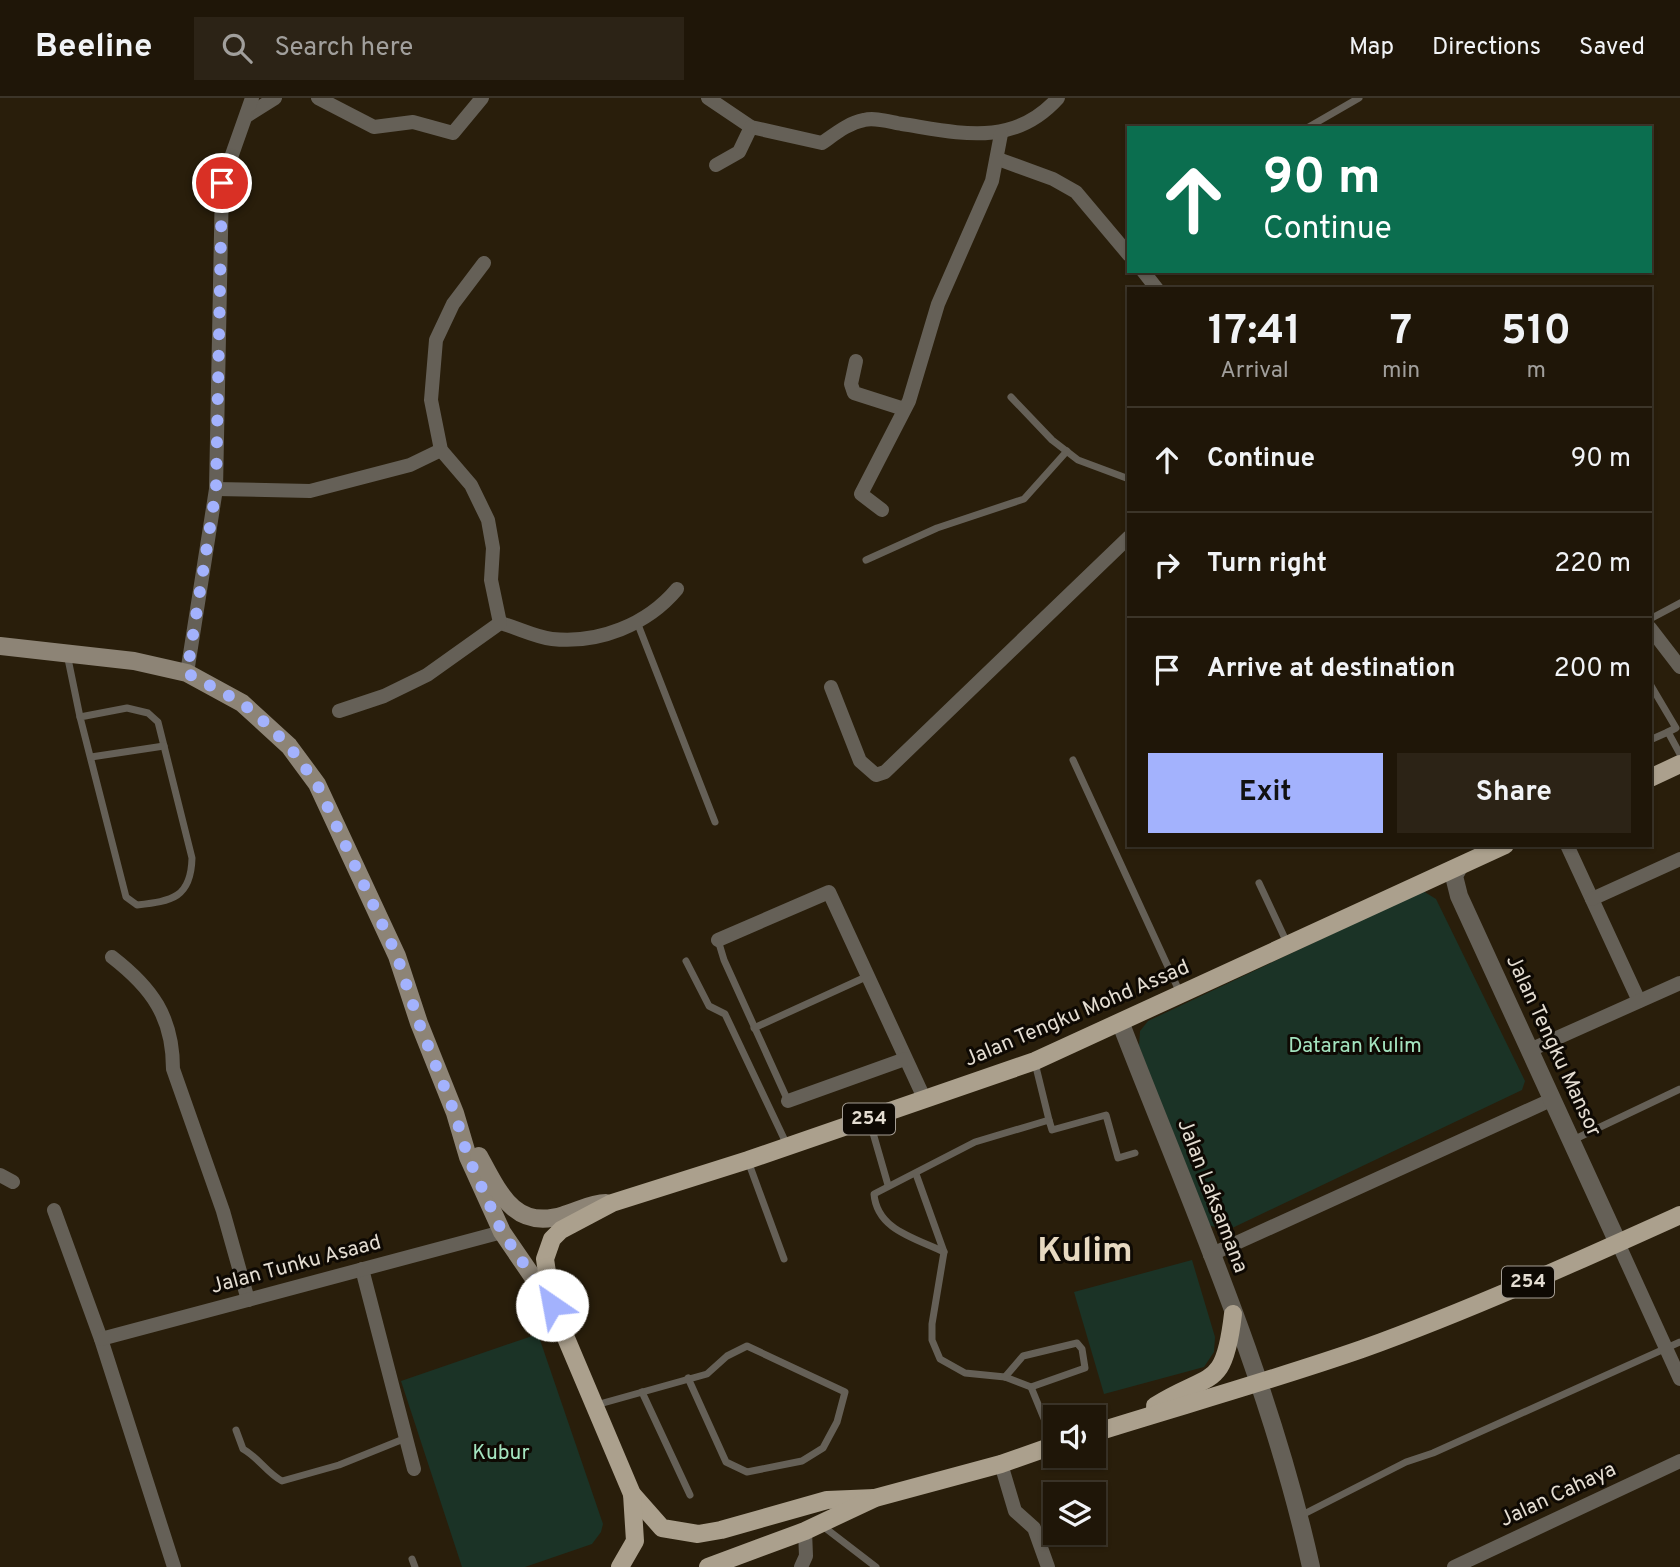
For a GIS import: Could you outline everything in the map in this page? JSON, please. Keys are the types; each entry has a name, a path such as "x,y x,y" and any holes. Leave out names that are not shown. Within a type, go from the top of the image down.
{"main road":[{"path":"0,646 134,661 187,673 242,703 289,746 317,784 397,956 468,1157 502,1232 552,1305"},
{"path":"1652,777 1680,764"},
{"name":"Jalan Tengku Mohd Assad","path":"552,1305 545,1259 552,1239 561,1230 612,1203 787,1147 1035,1061 1182,996 1501,847"},
{"name":"Jalan Tengku Mohd Assad","path":"455,1114 503,1196 525,1217 546,1220 597,1203 612,1203"},
{"name":"254","path":"1106,1429 1259,1384 1437,1320 1680,1215"},
{"name":"254","path":"552,1305 632,1494 635,1541 620,1567"},
{"path":"1128,1422 1217,1372 1227,1354 1233,1314"},
{"path":"708,1567 812,1528 875,1498 1001,1464 1043,1449"},
{"path":"632,1494 662,1528 698,1534 827,1500 875,1498"}],"street":[{"path":"187,673 216,489 222,183 252,98"},
{"path":"248,115 275,98"},
{"path":"318,98 374,127 413,122 453,133 482,98"},
{"path":"712,100 751,127 822,143 849,125 867,119 959,133 1001,134 1049,108 1058,98"},
{"path":"716,165 739,152 751,127"},
{"path":"882,510 861,494 904,410 938,304 975,224 998,159 1001,134"},
{"path":"998,159 1053,179 1076,192 1127,253"},
{"path":"484,263 453,304 436,340 430,400 441,450 471,485 488,520 493,548 491,580 500,623"},
{"path":"856,361 851,384 853,393 904,410"},
{"path":"216,489 310,491 410,465 441,450"},
{"path":"831,687 845,730 865,765 876,775 885,772 1127,539"},
{"path":"500,623 548,639 584,640 637,622 664,605 677,589"},
{"path":"339,711 426,676 500,623"},
{"path":"1652,631 1680,667"},
{"path":"1568,847 1639,1001"},
{"path":"1592,899 1680,859"},
{"name":"Jalan Tengku Mansor","path":"1459,867 1454,876 1459,896 1618,1243"},
{"path":"718,940 829,892 925,1100"},
{"path":"112,957 139,978 161,1009 173,1044 173,1069 223,1211 248,1300"},
{"path":"1530,1049 1680,983"},
{"name":"Jalan Laksamana","path":"1121,1024 1259,1384 1300,1516 1311,1567"},
{"path":"788,1101 905,1059"},
{"path":"1210,1255 1553,1099"},
{"path":"54,1210 101,1339 174,1567"},
{"name":"Jalan Tunku Asaad","path":"101,1339 502,1232"},
{"path":"1618,1243 1680,1379"},
{"path":"362,1269 414,1469"},
{"name":"Jalan Cahaya","path":"1454,1567 1680,1461"},
{"path":"1001,1464 1015,1511 1034,1528 1048,1567"},
{"path":"801,1567 812,1528"}],"lane":[{"path":"1310,126 1359,98"},
{"path":"1011,397 1078,460 1127,479"},
{"path":"866,560 937,528 1024,499 1067,452"},
{"path":"1652,618 1680,603"},
{"path":"637,622 715,822"},
{"path":"67,654 80,717 126,897 137,905 158,902 181,894 191,878 192,858 158,722 148,713 127,708 80,717"},
{"path":"1652,687 1676,728 1652,739"},
{"path":"1668,732 1680,754"},
{"path":"91,757 164,746"},
{"path":"1073,760 1182,996"},
{"path":"1259,883 1289,946"},
{"path":"718,940 788,1101"},
{"path":"686,961 709,1006 725,1014 787,1147"},
{"path":"754,1028 868,976"},
{"path":"1035,1061 1052,1130 1106,1115 1118,1158 1135,1153"},
{"path":"1571,1140 1680,1089"},
{"path":"869,1119 888,1185"},
{"path":"944,1252 883,1222 875,1206 874,1194 975,1142 1049,1120"},
{"path":"748,1160 784,1259"},
{"path":"916,1174 944,1252 932,1324 932,1340 940,1359 965,1373 1005,1377 1031,1387 1085,1368 1082,1349 1077,1343 1023,1356 1005,1377"},
{"path":"1300,1516 1406,1462 1433,1454 1680,1342"},
{"path":"596,1405 688,1378 707,1374 727,1356 747,1346 845,1392 837,1423 823,1448 802,1461 747,1472 726,1462 688,1378"},
{"path":"1031,1387 1043,1416"},
{"path":"642,1392 690,1495"},
{"path":"236,1430 243,1449 258,1458 282,1481 339,1465 407,1437"},
{"path":"812,1528 876,1567"}],"green space":[{"name":"Dataran Kulim","path":"1423,891 1436,899 1525,1081 1522,1090 1228,1230 1211,1226 1203,1218 1139,1046 1140,1031 1148,1021"},
{"path":"1192,1260 1215,1337 1214,1352 1204,1367 1104,1394 1074,1292"},
{"name":"Kubur","path":"538,1334 603,1524 601,1532 592,1544 525,1567 462,1567 401,1381"}],"district":[{"name":"Kulim","path":"1085,1252"}],"route":[{"path":"222,183 216,489 187,673 242,703 259,717 289,746 317,784 397,956 468,1157 502,1232 552,1305"}]}
